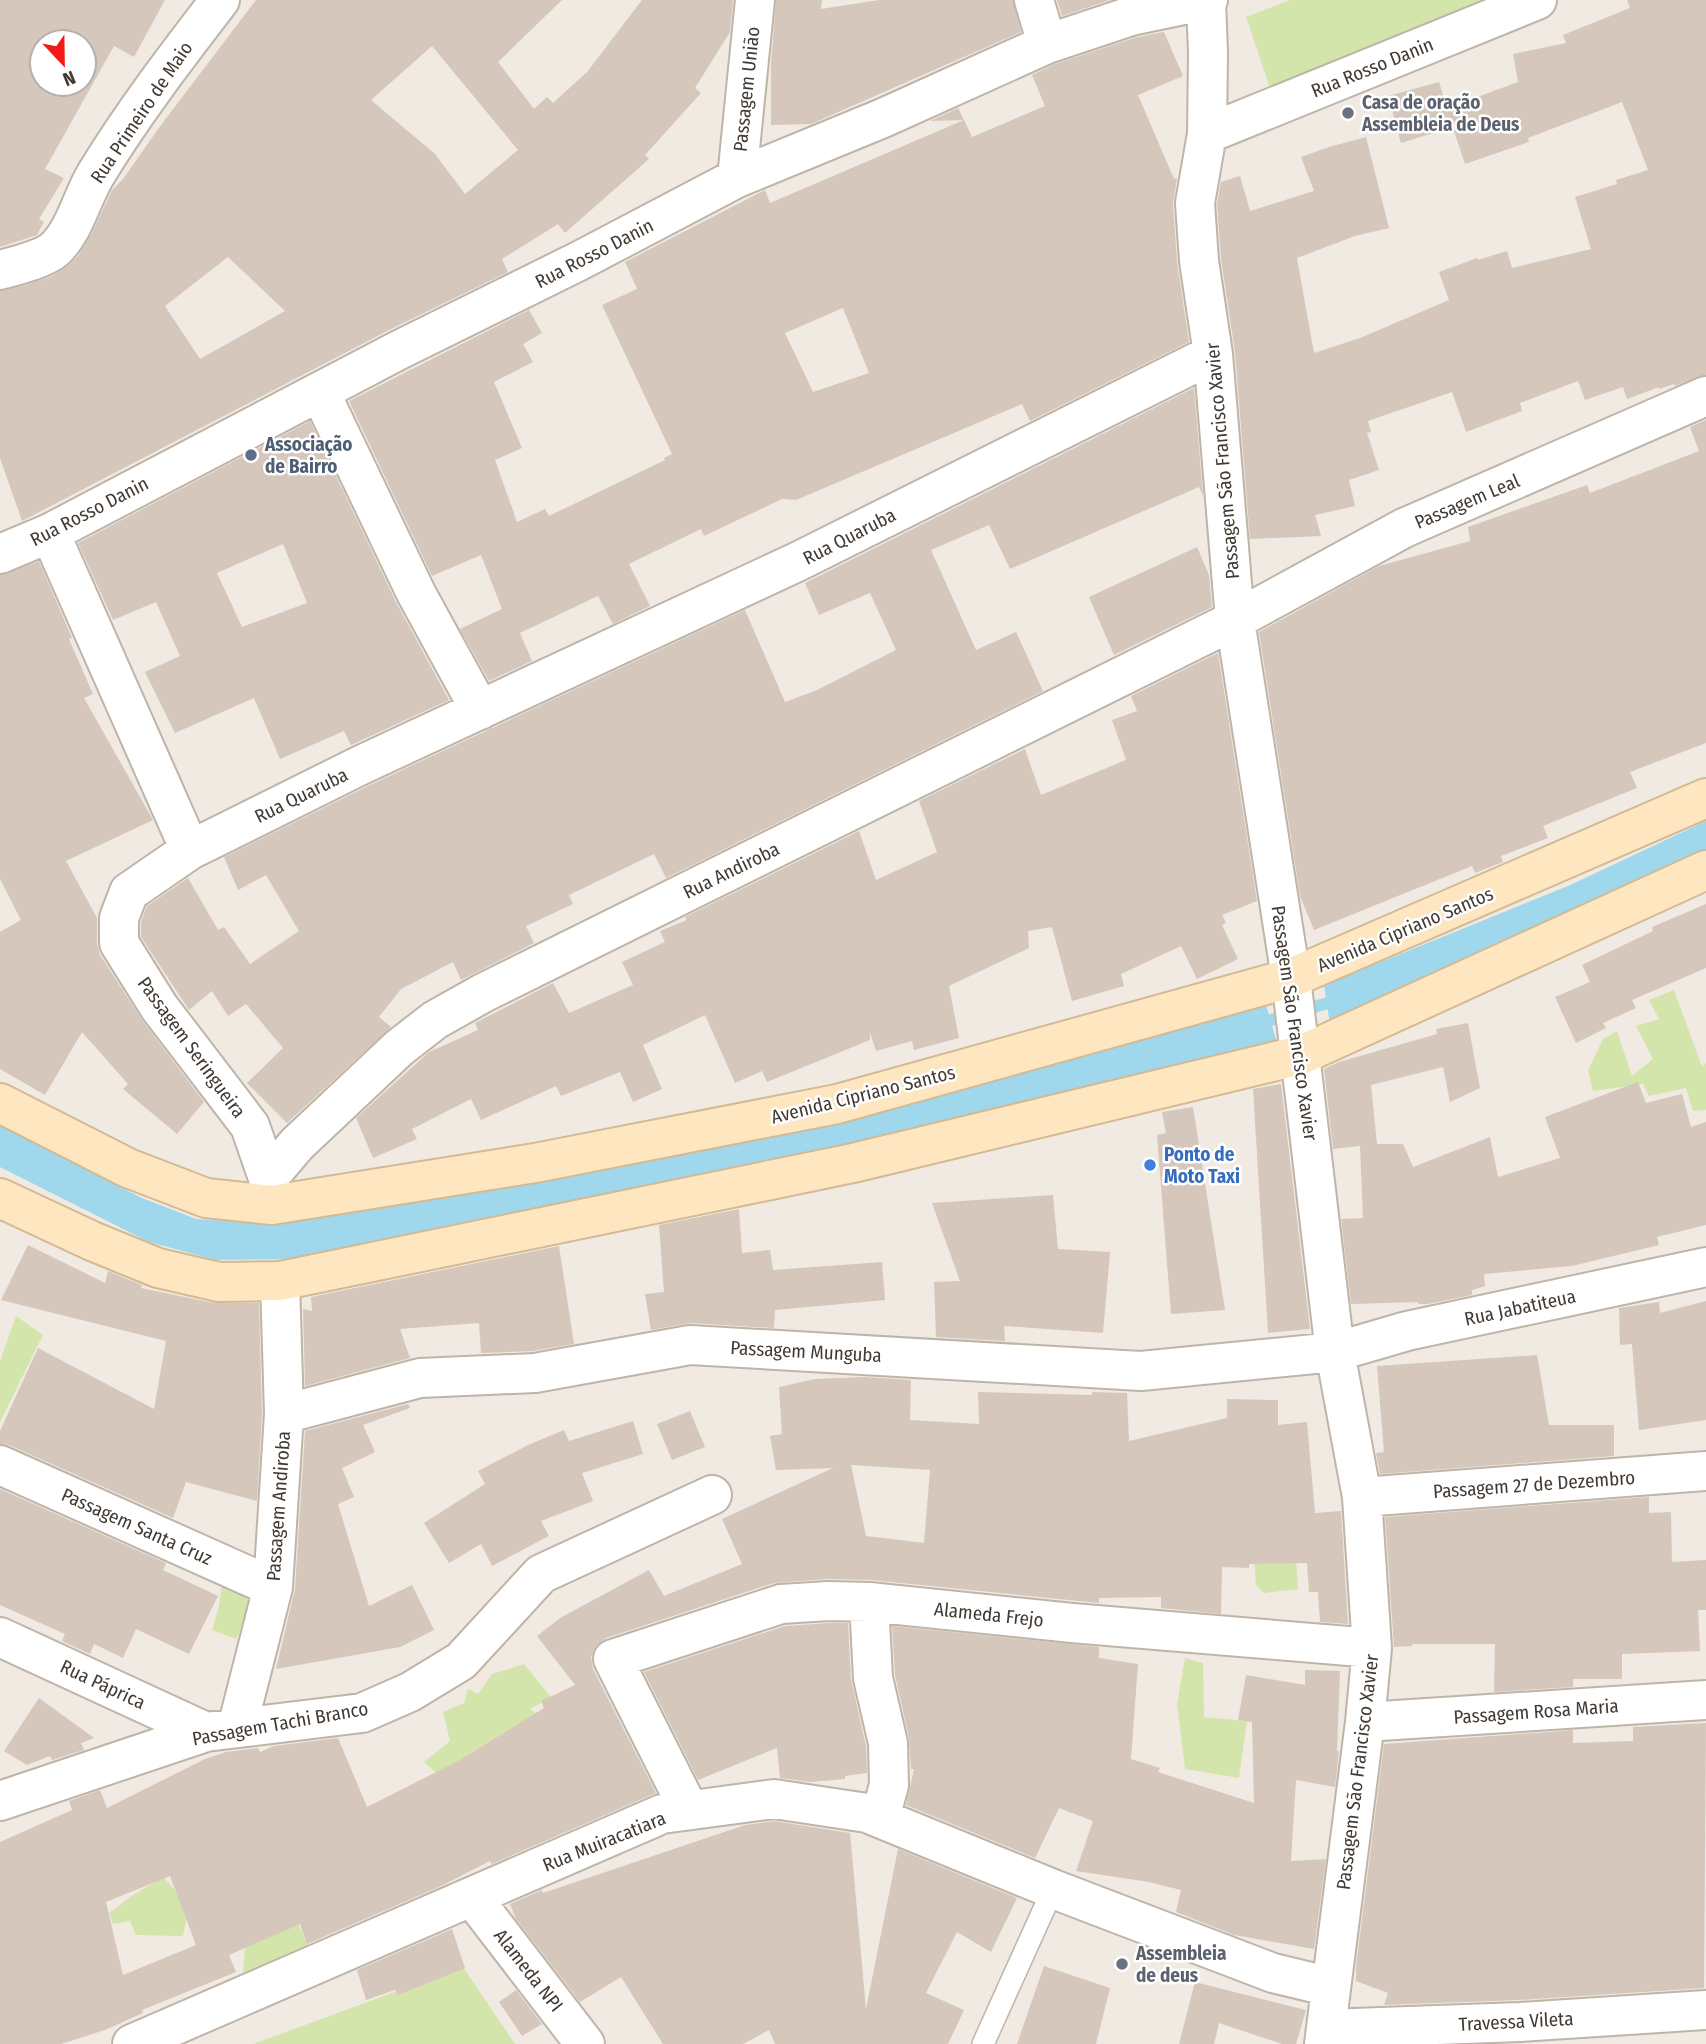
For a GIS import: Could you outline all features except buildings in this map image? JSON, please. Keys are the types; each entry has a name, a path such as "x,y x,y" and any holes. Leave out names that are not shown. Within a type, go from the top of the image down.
{"street":[{"name":"Rua Primeiro de Maio","path":"0,270 23,264 54,250 95,175 172,63 220,0"},
{"name":"Passagem União","path":"737,178 755,0"},
{"path":"1034,0 1047,44"},
{"name":"Rua Rosso Danin","path":"0,554 50,533 737,178 883,118 1047,44 1131,16 1207,0"},
{"name":"Passagem São Francisco Xavier","path":"1207,0 1207,134 1195,203 1199,261 1213,354 1235,620 1291,978 1335,1352 1362,1497 1372,1648 1325,2036"},
{"name":"Rua Rosso Danin","path":"1207,134 1537,0"},
{"name":"Rua Quaruba","path":"129,892 190,850 361,765 799,561 1213,354"},
{"path":"320,392 415,593 480,710"},
{"name":"Passagem Leal","path":"1235,620 1404,528 1706,396"},
{"path":"50,533 190,850"},
{"name":"Rua Andiroba","path":"270,1191 297,1144 399,1048 435,1020 495,987 1235,620"},
{"name":"Avenida Cipriano Santos","path":"0,1102 139,1173 206,1198 535,1163 837,1104 1291,978 1706,798"},
{"path":"0,1198 158,1268 219,1282 280,1281 853,1163 1300,1046 1706,870"},
{"name":"Passagem Seringueira","path":"129,892 119,919 119,943 159,1007 250,1126 270,1191"},
{"name":"Rua Jabatiteua","path":"1335,1352 1407,1331 1706,1267"},
{"name":"Passagem Andiroba","path":"221,1730 273,1587 284,1413 280,1281"},
{"name":"Passagem Munguba","path":"284,1413 420,1378 535,1373 691,1345 1141,1371 1335,1352"},
{"name":"Passagem Santa Cruz","path":"0,1465 273,1587"},
{"name":"Passagem 27 de Dezembro","path":"1362,1497 1706,1471"},
{"name":"Passagem Tachi Branco","path":"0,1801 221,1730 362,1713 410,1692 461,1661 541,1574 712,1495"},
{"path":"869,1602 873,1678 888,1743 890,1785 880,1818"},
{"name":"Alameda Frejo","path":"689,1810 613,1659 712,1624 781,1604 869,1602 1072,1623 1372,1648"},
{"name":"Rua Páprica","path":"0,1637 221,1730"},
{"name":"Passagem Rosa Maria","path":"1365,1722 1706,1700"},
{"name":"Rua Muiracatiara","path":"132,2044 662,1814 774,1799 867,1813 1053,1889 1273,1973 1331,1987"},
{"name":"Alameda NPI","path":"472,1897 585,2044"},
{"name":"Travessa Vileta","path":"1325,2036 1706,2010"}],"lane":[{"path":"983,2044 1053,1889"}],"green space":[{"path":"1290,0 1486,0 1270,88 1246,17"},
{"path":"1674,990 1702,1067 1706,1063 1706,1110 1693,1111 1686,1088 1649,1096 1643,1084 1593,1091 1588,1070 1603,1039 1617,1031 1632,1076 1653,1059 1636,1026 1659,1019 1649,1000"},
{"path":"16,1316 43,1335 0,1422 0,1361"},
{"path":"1293,1508 1298,1589 1264,1593 1256,1585 1251,1518"},
{"path":"223,1576 246,1590 251,1608 236,1639 212,1630"},
{"path":"1185,1658 1203,1663 1204,1717 1247,1721 1239,1778 1185,1769 1177,1704"},
{"path":"524,1664 551,1697 530,1709 554,1725 505,1732 440,1776 424,1762 450,1741 443,1712 464,1703 468,1689 478,1694 492,1674"},
{"path":"265,1847 311,1953 280,1968 243,1972 245,1948 263,1938"},
{"path":"163,1877 189,1905 183,1936 136,1935 130,1921 113,1924 109,1913"},
{"path":"463,1967 515,2044 253,2044"}],"water":[{"path":"1706,821 1706,854 1330,1025 1324,985 1568,886"},
{"path":"1266,1005 1278,1046 916,1136 290,1259 216,1260 149,1242 0,1167 0,1125 142,1198 196,1219 244,1222 323,1212"}],"waterway":[{"path":"1254,1025 1341,999"}],"place":[{"name":"Casa de oração Assembleia de Deus","path":"1348,113"},
{"name":"Associação de Bairro","path":"251,455"},
{"name":"Ponto de Moto Taxi","path":"1150,1165"},
{"name":"Assembleia de deus","path":"1122,1964"}]}
